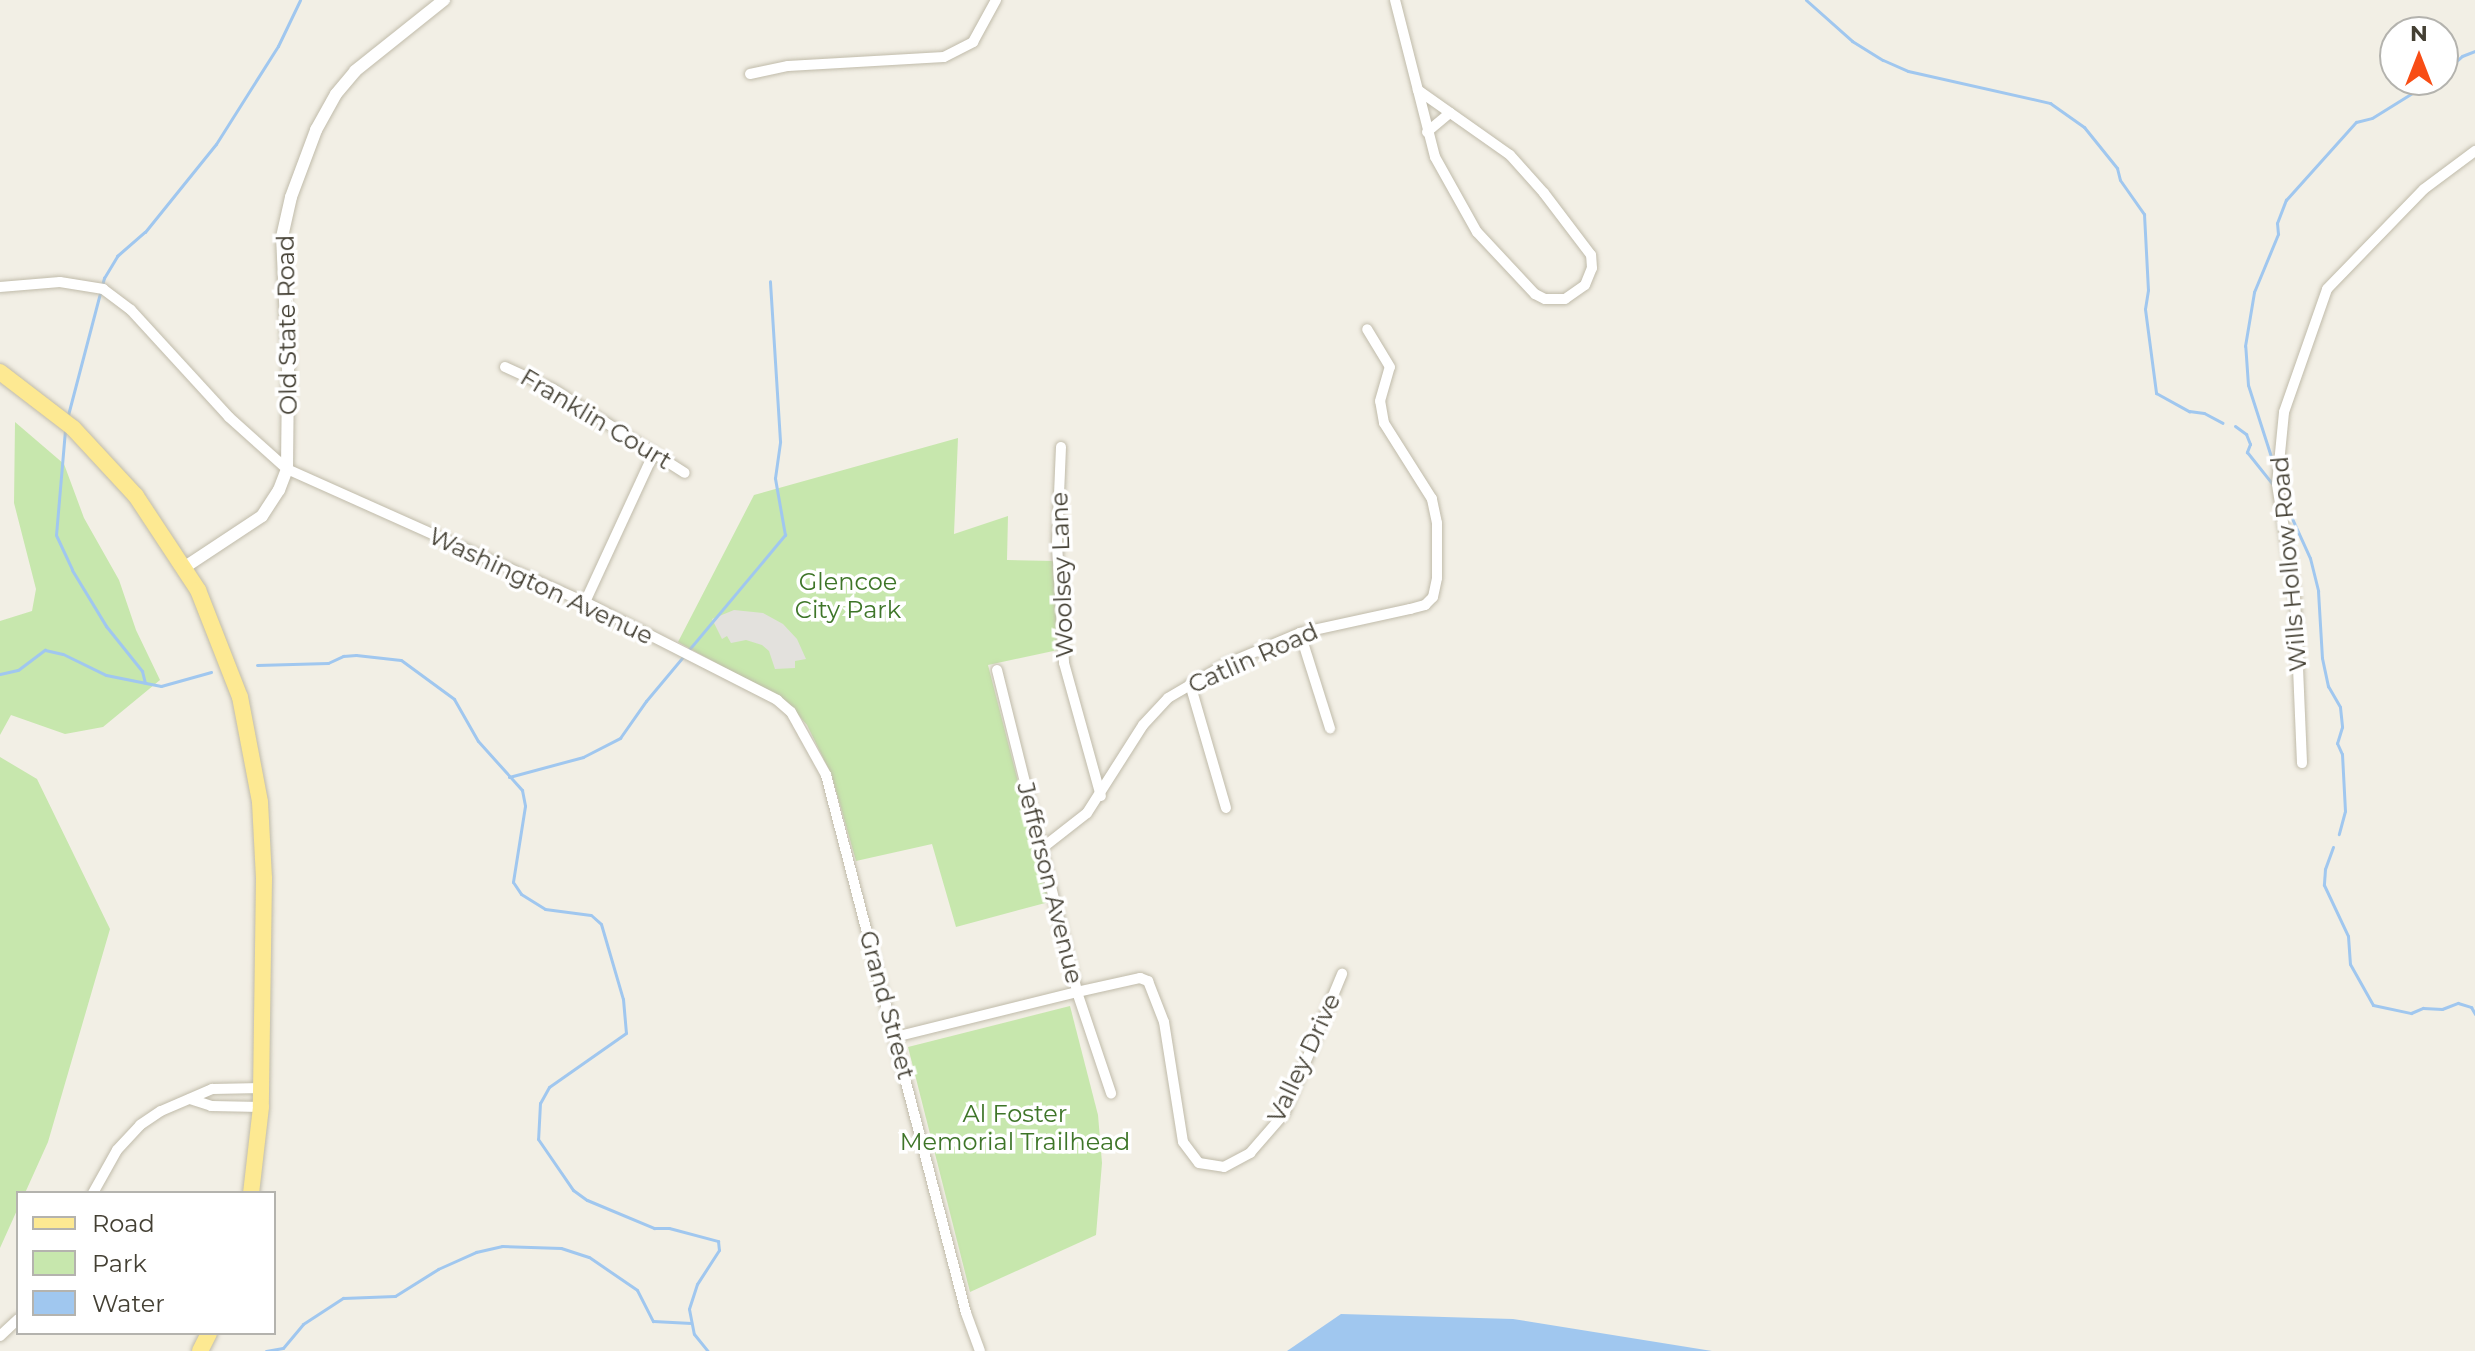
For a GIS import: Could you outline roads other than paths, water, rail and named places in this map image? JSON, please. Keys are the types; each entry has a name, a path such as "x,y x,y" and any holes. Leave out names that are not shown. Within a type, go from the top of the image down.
{"main road":[{"path":"0,372 48,406 119,474 185,567 231,668 248,732 260,802 264,878 262,1088 251,1191"}],"street":[{"name":"Old State Road","path":"185,567 262,516 279,490 287,469 288,367 282,251 291,197 316,130 336,94 363,64 444,0"},
{"path":"750,74 788,66 944,57 973,42 996,0"},
{"path":"1395,0 1427,132 1448,184 1477,232 1535,294 1545,299 1565,299 1585,285 1592,268 1591,255 1574,230 1510,155 1418,90"},
{"path":"1427,132 1450,113"},
{"name":"Wills Hollow Road","path":"2302,763 2295,598 2277,484 2284,412 2327,289 2424,189 2475,151"},
{"name":"Washington Avenue","path":"0,287 60,282 103,289 131,310 229,417 287,469 585,602 777,700 791,712"},
{"name":"Catlin Road","path":"1041,849 1087,813 1101,796 1143,725 1168,698 1226,664 1300,633 1425,605 1436,591 1437,523 1432,499 1384,423 1380,401 1390,367 1367,329"},
{"name":"Franklin Court","path":"505,367 553,389 685,473"},
{"name":"Woolsey Lane","path":"1061,447 1057,544 1064,663 1101,796"},
{"path":"585,602 654,453"},
{"path":"1300,633 1330,728"},
{"name":"Jefferson Avenue","path":"997,670 1077,992 1111,1093"},
{"path":"1190,684 1226,808"},
{"name":"Grand Street","path":"791,712 826,775 966,1313 980,1351"},
{"name":"Valley Drive","path":"1077,992 1140,978 1148,981 1164,1022 1183,1142 1199,1163 1224,1167 1250,1153 1284,1114 1342,974"},
{"path":"895,1037 1077,992"},
{"path":"94,1191 117,1150 140,1125 161,1111 212,1089 262,1088"},
{"path":"190,1099 211,1106 261,1107"},
{"path":"0,1336 16,1321"}],"water":[{"path":"1341,1314 1513,1319 1712,1351 1287,1351"}],"waterway":[{"path":"68,415 104,278 117,256 145,232 216,144 278,46 300,0"},
{"path":"1806,0 1852,41 1883,60 1908,71 2050,103 2084,127 2117,168 2120,180 2144,214 2148,290 2145,309 2156,393 2189,411 2204,413 2223,423"},
{"path":"2459,59 2475,51"},
{"path":"2275,469 2248,385 2245,346 2254,292 2278,234 2277,223 2286,200 2356,122 2372,118 2407,96"},
{"path":"509,777 583,757 620,738 646,701 785,535 775,478 780,441 770,281"},
{"path":"2235,426 2246,434 2250,444 2247,452 2274,486"},
{"path":"65,430 56,535 72,570 106,626 142,671 145,683"},
{"path":"2285,503 2310,558 2318,591 2322,658 2328,686 2340,707 2342,727 2337,743 2342,754 2345,811 2339,834"},
{"path":"0,674 18,670 45,650 63,654 106,675 161,686 211,672"},
{"path":"257,665 328,663 343,656 356,655 401,660 454,699 478,741 522,790 525,806 513,882 521,894 545,909 591,915 601,924 623,999 626,1033 549,1087 540,1103 538,1139 573,1190 587,1200 654,1228 669,1228 718,1241 719,1250 697,1284 689,1309 694,1334 708,1351"},
{"path":"2333,847 2325,869 2324,885 2348,936 2350,964 2373,1005 2411,1013 2423,1008 2442,1009 2458,1003 2471,1007 2475,1014"},
{"path":"266,1351 283,1348 303,1324 343,1298 395,1296 438,1269 476,1252 502,1246 561,1248 589,1257 637,1290 653,1321 691,1323"}],"park label":[{"name":"Glencoe City Park","path":"848,596"},
{"name":"Al Foster Memorial Trailhead","path":"1015,1128"}]}
